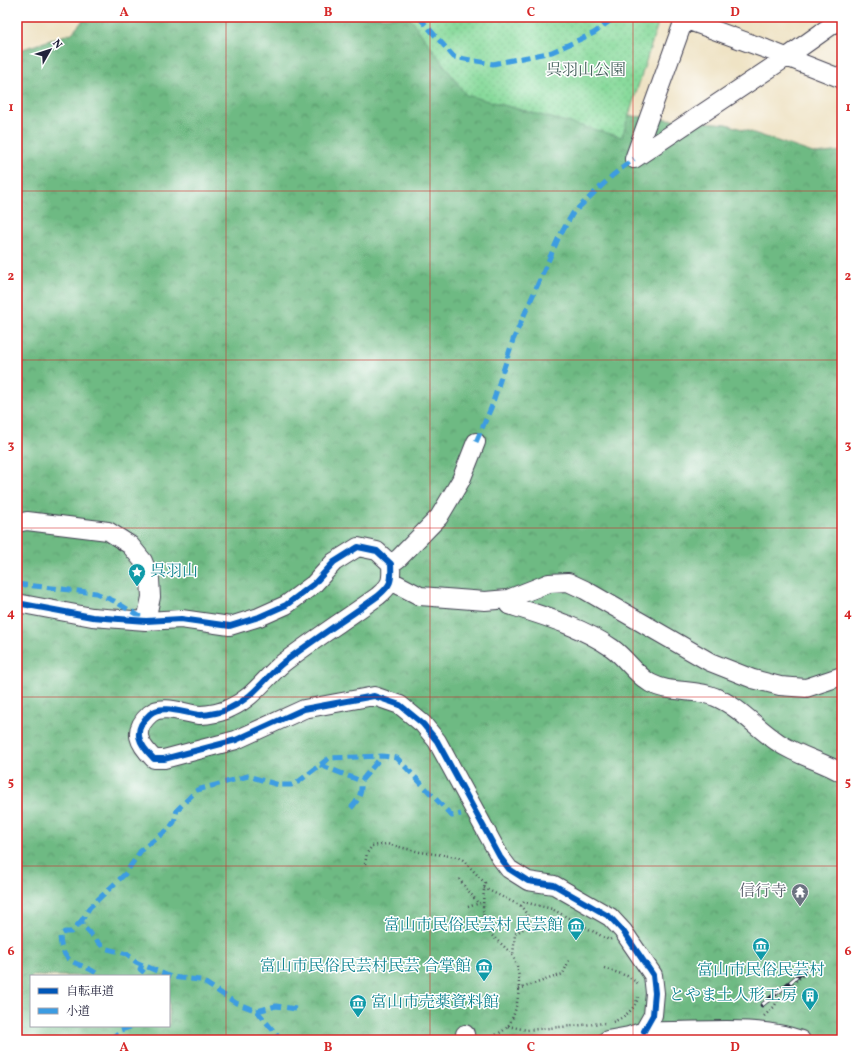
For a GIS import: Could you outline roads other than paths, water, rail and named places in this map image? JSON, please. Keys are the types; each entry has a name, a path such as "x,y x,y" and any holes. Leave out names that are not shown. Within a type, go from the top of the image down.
{"street":[{"path":"842,18 787,57 634,159 684,18 787,57 842,79"},
{"path":"476,442 461,480 438,517 399,558 391,572 388,587 378,596 282,664 248,698 229,709 202,715 163,709 151,713 141,725 138,735 143,748 154,759 164,759 236,740 304,709 374,696 400,705 423,724 438,741 500,857 509,869 528,881 554,885 610,917 623,931 653,975 655,993 654,1015 644,1031"},
{"path":"17,523 27,521 108,531 130,545 143,561 150,579 151,597 146,621"},
{"path":"17,603 92,617 146,621 181,619 230,626 259,617 286,605 314,584 334,562 358,547 377,551 391,572 420,596 485,601 508,599 549,583 568,582 585,590 710,662 753,680 780,686 806,688 842,676"},
{"path":"508,599 509,605 596,637 614,650 634,670 650,683 665,689 693,691 713,696 730,703 779,744 842,773"},
{"path":"607,1040 629,1036 644,1031 755,1026 801,1040"}],"railway":[{"path":"762,1005 804,971"}],"place":[{"name":"呉羽山","path":"137,587"},
{"name":"信行寺","path":"800,907"},
{"name":"富山市民俗民芸村 民芸館","path":"576,941"},
{"name":"富山市民俗民芸村","path":"761,961"},
{"name":"富山市民俗民芸村民芸 合掌館","path":"484,982"},
{"name":"とやま土人形工房","path":"810,1011"},
{"name":"富山市売薬資料館","path":"358,1018"}],"park label":[{"name":"呉羽山公園","path":"586,71"}]}
